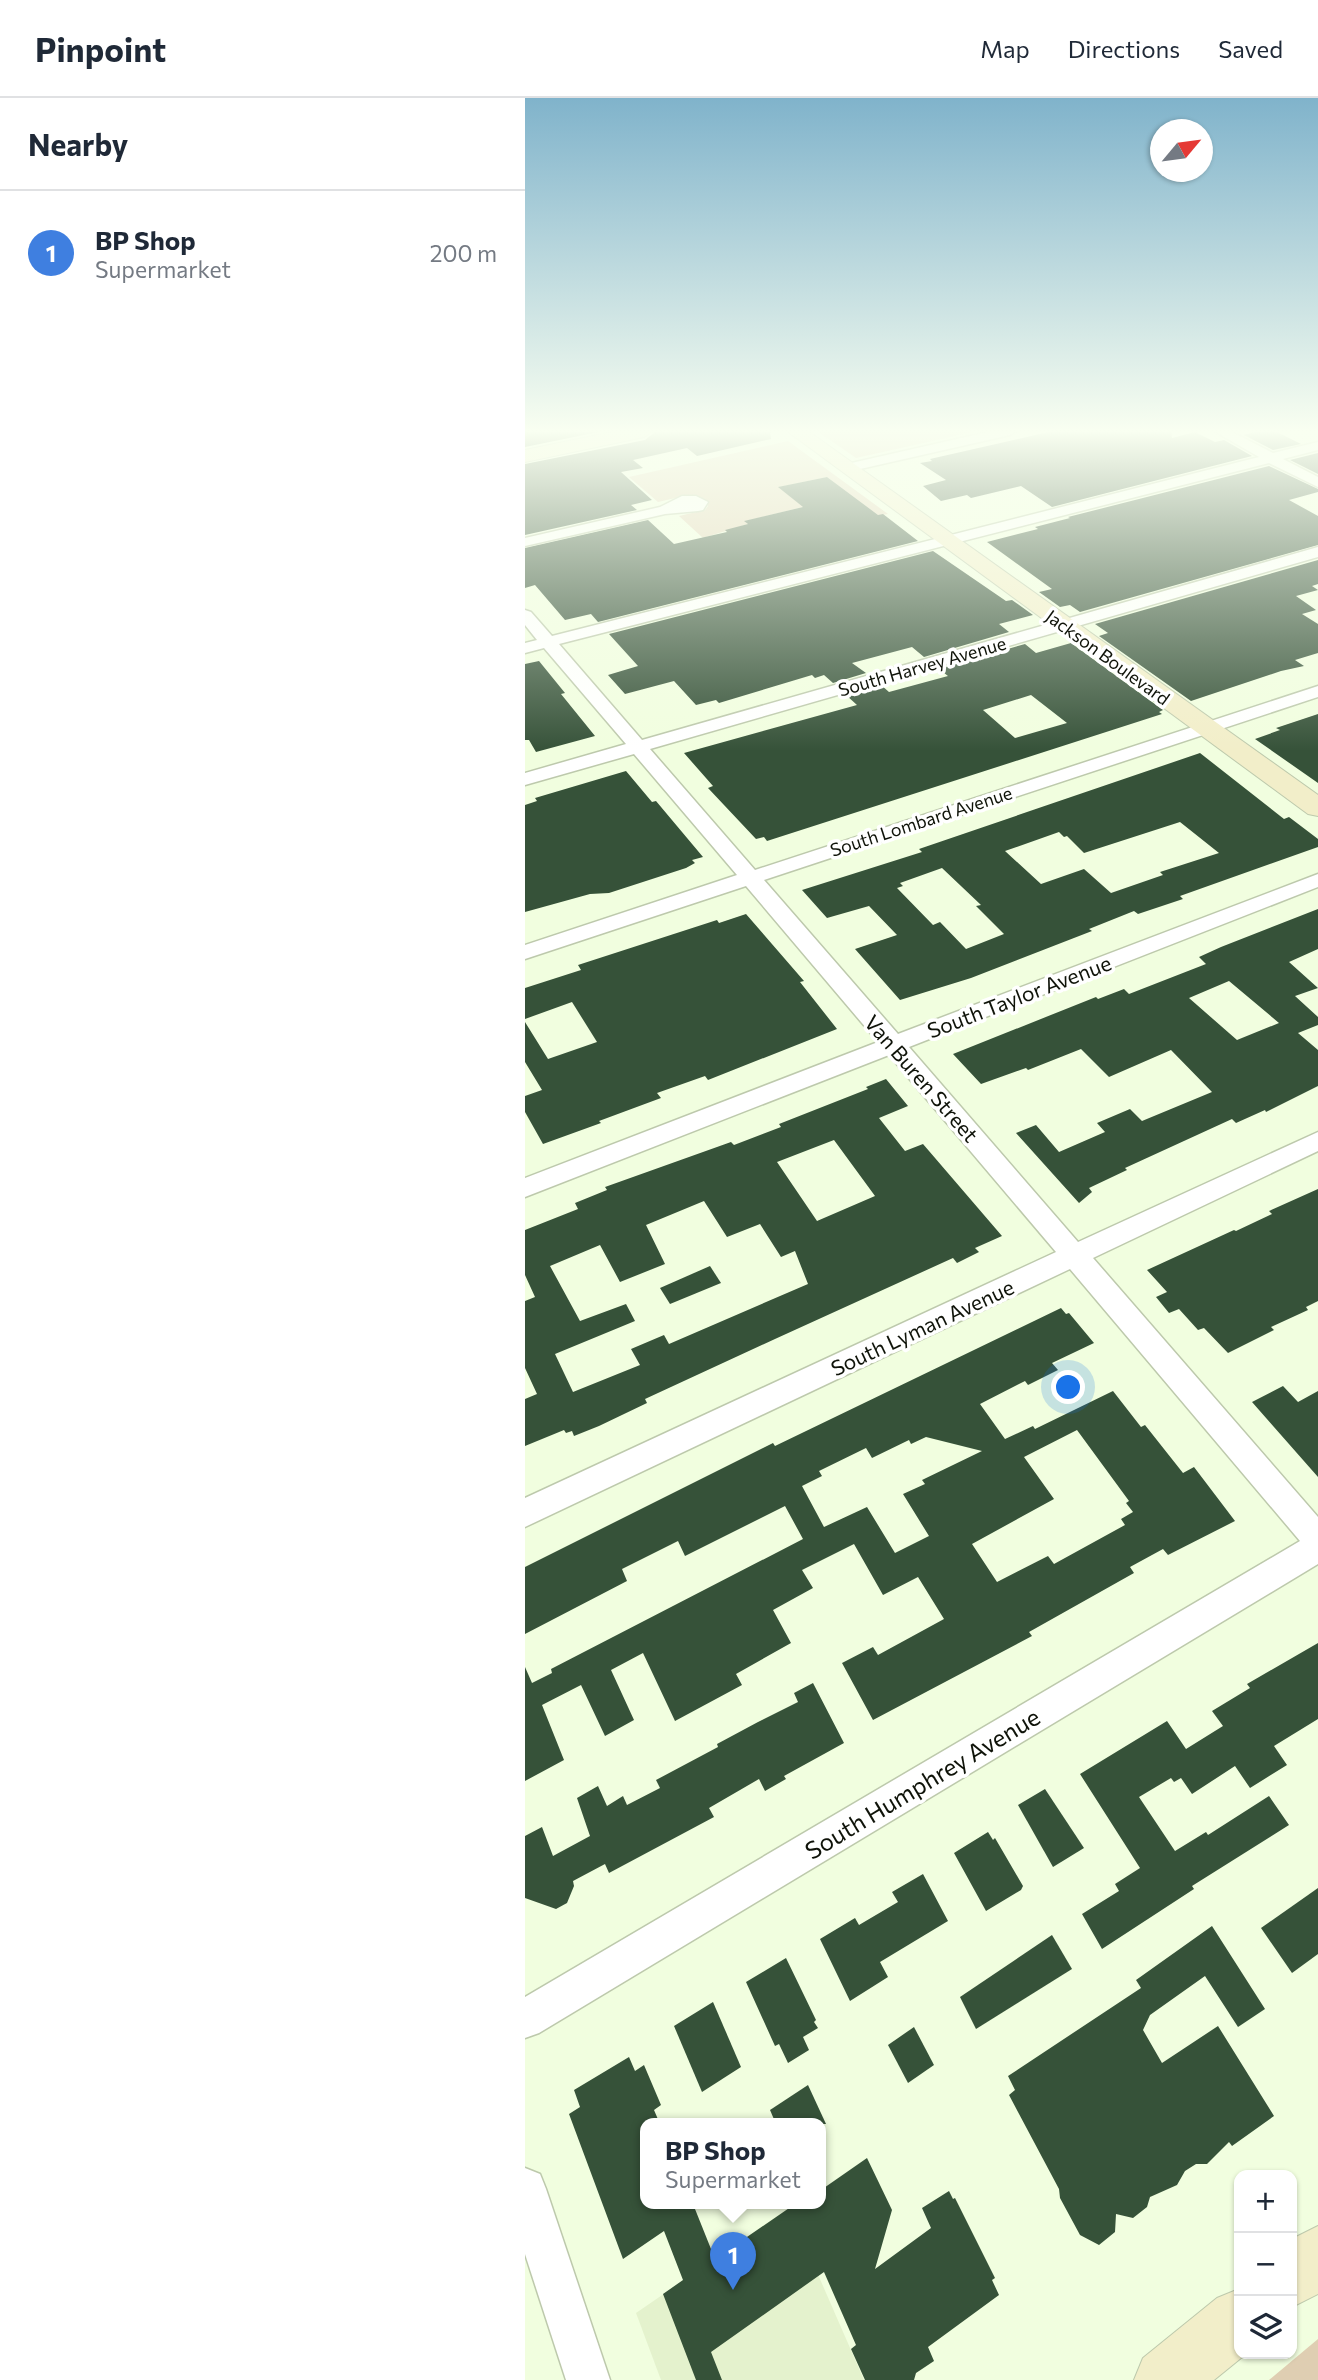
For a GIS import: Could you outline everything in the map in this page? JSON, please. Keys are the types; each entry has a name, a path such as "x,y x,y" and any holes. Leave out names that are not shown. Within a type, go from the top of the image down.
{"street":[{"path":"525,542 545,537"},
{"name":"Jackson Boulevard","path":"942,537 1318,808"},
{"path":"537,645 961,537"},
{"name":"South Harvey Avenue","path":"525,779 1318,552"},
{"name":"Van Buren Street","path":"525,615 537,645 638,747 1318,1540"},
{"name":"South Lombard Avenue","path":"525,952 1318,691"},
{"name":"South Taylor Avenue","path":"525,1188 1318,880"},
{"name":"South Lyman Avenue","path":"525,1513 1318,1141"},
{"name":"South Humphrey Avenue","path":"525,2019 1318,1547"},
{"path":"525,2189 588,2380"},
{"path":"1297,2273 1318,2256"},
{"path":"1165,2380 1234,2324"}],"shaded area":[{"path":"789,2209 864,2380 661,2380 636,2313"},
{"path":"1318,2339 1318,2380 1269,2380 1297,2359"}],"building":[{"path":"571,537 667,537 674,544 703,537 913,537 918,541 598,622 591,614 565,620 535,585 525,588 525,548"},
{"path":"1005,537 1318,537 1318,545 1080,612 1070,605 1060,607 1039,592 1052,589 987,542"},
{"path":"933,551 1006,601 1012,600 1033,615 999,624 1009,632 924,657 912,647 852,663 866,673 833,683 824,675 815,678 812,675 719,703 716,700 696,705 674,681 625,694 608,675 638,666 609,634"},
{"path":"1318,560 1318,584 1312,586 1318,590 1296,596 1316,610 1302,614 1318,624 1318,653 1295,660 1304,666 1191,701 1099,636 1108,633 1095,624"},
{"path":"1071,643 1163,710 1159,712 1162,714 767,841 764,837 756,839 708,788 713,786 684,753 857,705 846,695 881,685 889,692 948,676 939,669 1025,644 1036,653","holes":["1031,695 1067,723 1015,738 983,710"]},
{"path":"539,661 565,693 561,694 595,736 536,752 529,740 525,740 525,664"},
{"path":"1318,714 1318,783 1255,739 1280,730 1276,728"},
{"path":"1200,753 1284,819 1289,817 1318,839 1318,847 1180,896 1183,899 1138,914 1134,911 1089,929 1092,931 971,978 900,1000 855,949 897,935 869,906 827,918 802,890 922,852 919,849","holes":["1180,822 1219,853 1160,872 1163,875 1111,893 1084,869 1041,884 1005,851 1059,832 1084,853","942,868 981,905 976,906 1004,934 966,949 940,922 933,925 897,888 903,886 900,883"]},
{"path":"626,771 652,802 656,801 703,857 692,860 695,863 686,868 609,893 590,894 525,912 525,805 537,801 535,798"},
{"path":"1318,909 1318,949 1289,962 1318,988 1295,996 1318,1017 1318,1025 1298,1033 1318,1050 1318,1086 1266,1112 1265,1110 1236,1123 1232,1119 1125,1168 1127,1170 1089,1188 1092,1192 1079,1203 1016,1133 1036,1125 1059,1152 1105,1132 1097,1123 1130,1109 1142,1121 1212,1092 1171,1050 1109,1077 1081,1049 1028,1070 1026,1068 981,1084 953,1054 1096,997 1098,999 1124,989 1129,994 1206,964 1199,957","holes":["1229,981 1279,1023 1237,1040 1189,998"]},
{"path":"746,914 804,981 800,982 837,1029 708,1080 705,1076 657,1093 661,1098 543,1144 525,1112 525,1096 542,1090 525,1062 525,1022 548,1059 597,1042 572,1002 525,1019 525,988 581,970 578,965 717,920 719,923"},
{"path":"886,1079 908,1106 879,1118 905,1151 923,1144 1002,1236 975,1248 979,1252 957,1263 953,1258 775,1339 645,1399 647,1403 599,1426 574,1436 572,1431 566,1433 564,1430 525,1446 525,1399 537,1394 525,1368 525,1301 535,1297 525,1275 525,1230 578,1209 575,1203 607,1190 605,1187 781,1127 779,1124 868,1089 866,1087","holes":["834,1140 875,1196 817,1221 777,1162","704,1201 727,1237 760,1224 781,1257 795,1251 808,1284 669,1344 664,1335 631,1349 640,1365 573,1392 555,1354 635,1321 626,1304 580,1321 550,1266 600,1245 620,1282 665,1264 646,1225"]},
{"path":"1318,1189 1318,1301 1306,1307 1308,1310 1271,1327 1274,1330 1228,1353 1204,1328 1198,1330 1179,1309 1169,1313 1156,1297 1167,1292 1147,1270 1272,1214 1269,1211"},
{"path":"710,1266 721,1283 670,1304 660,1288"},
{"path":"1061,1308 1066,1314 1069,1313 1094,1343 1052,1363 1058,1370 1028,1385 1025,1381 980,1404 1005,1439 1033,1426 1035,1429 1113,1391 1141,1427 1145,1425 1183,1473 1194,1467 1235,1521 1168,1555 1163,1549 1130,1567 1134,1573 1029,1632 1032,1636 873,1720 842,1663 873,1647 878,1655 944,1619 918,1577 883,1595 854,1544 802,1570 813,1588 773,1610 791,1643 736,1674 742,1685 675,1721 643,1653 611,1670 634,1720 605,1736 581,1685 542,1705 564,1760 525,1781 525,1667 532,1683 552,1673 551,1669 803,1539 785,1506 685,1556 678,1541 622,1569 627,1581 525,1634 525,1567 773,1443 775,1446","holes":["1077,1430 1129,1501 1126,1503 1133,1512 1121,1519 1125,1525 1054,1564 1048,1556 997,1582 972,1544 1054,1499 1024,1457","926,1437 982,1451 922,1480 925,1484 903,1494 929,1536 895,1553 867,1507 824,1527 802,1486 822,1476 819,1471 866,1448 872,1458 909,1440 911,1444"]},
{"path":"1283,1386 1298,1402 1318,1391 1318,1477 1252,1402"},
{"path":"1318,1643 1318,1719 1274,1746 1287,1765 1250,1788 1235,1766 1192,1794 1181,1778 1174,1782 1171,1778 1139,1797 1175,1851 1206,1832 1208,1835 1269,1796 1289,1825 1192,1886 1194,1889 1102,1949 1082,1914 1119,1891 1115,1884 1140,1868 1080,1774 1167,1721 1186,1749 1223,1726 1212,1711 1250,1688 1247,1684"},
{"path":"813,1683 844,1743 784,1776 786,1779 765,1791 759,1779 709,1808 714,1817 609,1873 605,1864 573,1881 574,1886 567,1903 556,1909 525,1898 525,1836 542,1827 553,1856 590,1836 577,1798 598,1786 607,1806 623,1796 627,1805 660,1788 656,1780 718,1747 717,1744 798,1702 794,1693"},
{"path":"1045,1789 1084,1848 1053,1867 1018,1805"},
{"path":"988,1832 993,1840 995,1838 1023,1886 1021,1890 986,1911 954,1853"},
{"path":"923,1874 948,1921 880,1962 888,1977 850,2001 820,1939 855,1918 859,1925 898,1902 892,1892"},
{"path":"1318,1888 1318,1954 1292,1973 1261,1928"},
{"path":"1212,1926 1265,2009 1238,2027 1205,1976 1150,2015 1143,2030 1162,2063 1218,2026 1274,2116 1232,2146 1229,2142 1207,2164 1196,2164 1185,2171 1177,2185 1150,2197 1147,2207 1133,2218 1116,2214 1115,2232 1099,2245 1080,2235 1060,2198 1059,2189 1009,2095 1015,2090 1008,2076 1141,1988 1136,1980"},
{"path":"1052,1935 1072,1969 976,2029 960,1997"},
{"path":"786,1958 818,2028 803,2037 809,2050 788,2063 779,2044 775,2046 746,1982"},
{"path":"713,2002 741,2067 702,2092 674,2026"},
{"path":"914,2027 934,2065 908,2083 888,2045"},
{"path":"629,2057 635,2071 644,2065 661,2105 654,2110 657,2118 640,2118 640,2209 695,2209 715,2259 788,2209 826,2209 826,2187 867,2158 892,2210 875,2269 931,2228 922,2208 949,2191 995,2278 992,2280 999,2295 928,2347 934,2361 916,2373 914,2380 865,2380 851,2349 856,2345 824,2272 711,2352 722,2380 696,2380 663,2294 683,2280 664,2231 623,2259 569,2114 580,2107 574,2090"},
{"path":"808,2085 823,2118 773,2118 770,2110"}],"place":[{"name":"BP Shop","path":"733,2290"}]}
